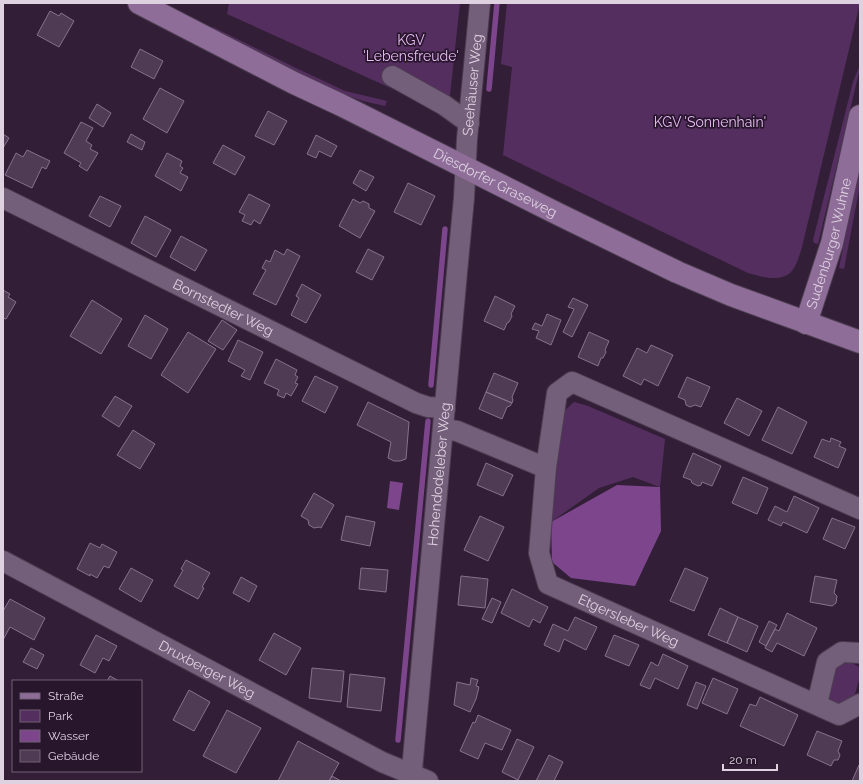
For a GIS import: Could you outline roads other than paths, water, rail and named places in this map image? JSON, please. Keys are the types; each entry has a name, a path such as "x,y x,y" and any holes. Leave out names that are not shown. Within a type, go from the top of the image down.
{"main road":[{"name":"Diesdorfer Graseweg","path":"139,3 294,83 677,272 806,323 860,342"},
{"name":"Sudenburger Wuhne","path":"806,323 832,243 860,116"}],"street":[{"name":"Seehäuser Weg","path":"465,167 480,3"},
{"path":"392,76 444,105 469,123"},
{"name":"Hohendodeleber Weg","path":"417,779 445,408 464,198 465,167"},
{"name":"Bornstedter Weg","path":"3,198 416,403 428,407 445,408"},
{"name":"Etgersleber Weg","path":"860,509 572,382 557,393 546,468 539,553 548,584 818,704 839,715 860,704"},
{"path":"444,429 457,431 546,468"},
{"name":"Druxberger Weg","path":"3,561 382,762 417,779"},
{"path":"818,704 826,662 842,652 860,653"}],"water":[{"path":"390,481 403,483 399,510 387,508"},
{"path":"617,485 660,487 661,531 635,586 571,578 552,562 551,522"}],"waterway":[{"path":"489,89 497,3"},
{"path":"431,385 445,229"},
{"path":"398,740 428,421"}],"park label":[{"name":"KGV 'Lebensfreude'","path":"411,48"},
{"name":"KGV 'Sonnenhain'","path":"710,122"}]}
